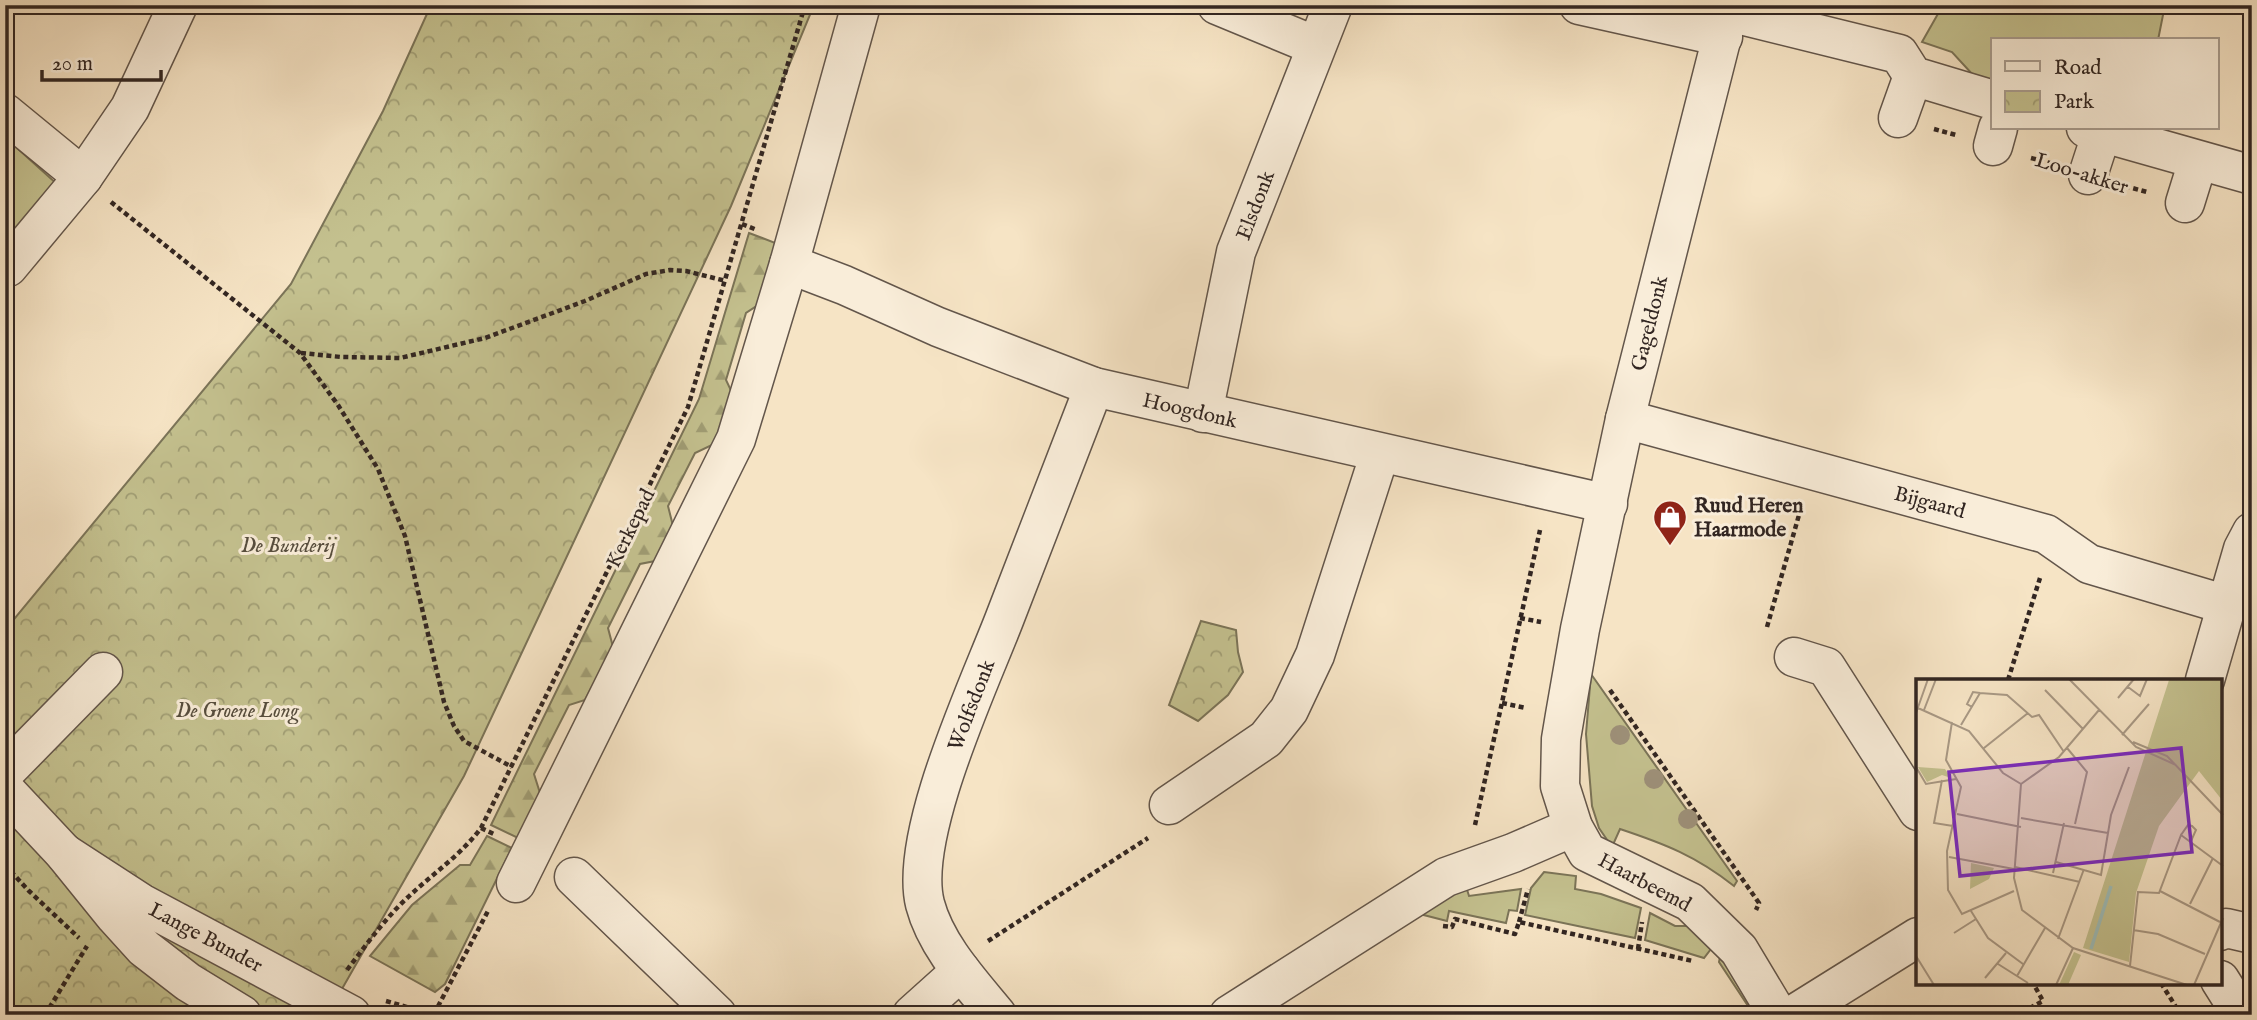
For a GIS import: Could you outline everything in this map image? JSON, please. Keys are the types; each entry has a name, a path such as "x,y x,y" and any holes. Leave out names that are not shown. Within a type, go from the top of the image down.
{"street":[{"path":"5,266 8,267 83,177 130,108 178,5"},
{"path":"516,883 736,439 789,264 861,5"},
{"path":"1217,5 1316,46"},
{"name":"Elsdonk","path":"1203,413 1236,252 1333,5"},
{"path":"1579,5 1727,18 1899,54 1913,76 1991,99"},
{"name":"Gageldonk","path":"1573,827 1560,786 1561,751 1578,643 1625,419 1727,18"},
{"path":"1898,118 1913,76"},
{"path":"5,113 83,177"},
{"path":"2088,175 2094,130 2252,175"},
{"path":"2185,204 2198,161"},
{"name":"Hoogdonk","path":"789,264 938,327 1094,387 1608,504"},
{"name":"Wolfsdonk","path":"997,1015 958,967 933,925 925,903 923,879 927,831 953,750 1094,387"},
{"name":"Bijgaard","path":"1625,419 2046,534 2090,564 2227,605"},
{"path":"1169,805 1266,739 1289,710 1315,655 1380,453"},
{"path":"2206,679 2243,549 2252,532"},
{"path":"1794,657 1826,667 1916,809"},
{"path":"5,772 103,672"},
{"name":"Lange Bunder","path":"5,790 64,853 144,948 177,975 242,1015"},
{"path":"1229,1015 1446,877 1573,827"},
{"name":"Haarbeemd","path":"1573,827 1587,852 1690,902 1739,950 1778,1015"},
{"name":"Lange Bunder","path":"64,853 141,903 352,1015"},
{"path":"574,877 717,1015"},
{"path":"2222,930 2226,928 2252,934"},
{"path":"1793,1015 1916,938"},
{"path":"912,1015 958,967"},
{"path":"2222,983 2242,1015"}],"path":[{"name":"Kerkepad","path":"343,976 376,932 406,899 468,845 481,828 688,407 805,5"},
{"name":"Loo-akker","path":"1898,118 1996,137 2088,175 2185,204"},
{"path":"83,177 138,226 300,353 338,405 378,469 405,536 444,702 454,726 464,741 512,767"},
{"path":"300,353 400,358 485,338 585,301 646,274 670,270 686,271 726,281"},
{"path":"1794,657 1765,632 1811,470"},
{"path":"1465,871 1548,491"},
{"path":"2009,679 2052,538"},
{"path":"1578,643 1759,904 1739,950"},
{"path":"958,967 1171,823 1169,805"},
{"path":"434,1014 505,877 516,883"},
{"path":"1399,906 1410,920 1452,927 1455,919 1515,934 1519,922 1700,963"},
{"path":"45,1015 87,946"},
{"path":"2031,1015 2028,1009 2043,1000 2034,985"},
{"path":"2162,985 2181,1015"}],"green space":[{"name":"De Groene Long","path":"431,5 814,5 731,206 464,776 327,1015 5,1015 5,630 291,284 383,111"},
{"path":"1943,5 2165,5 2158,38 1991,38 1991,80 1974,76 1952,52 1922,42"},
{"path":"7,139 58,185 5,241 5,141"},
{"path":"749,233 778,244 761,303 746,313 726,380 735,399 712,445 695,453 668,506 673,526 655,561 640,564 608,628 613,647 585,700 569,705 534,774 540,793 518,838 491,825 699,399"},
{"path":"1201,621 1236,630 1243,672 1228,695 1198,721 1169,705"},
{"path":"1591,674 1737,881 1734,886 1680,852 1620,829 1612,847 1599,828 1592,806 1586,734"},
{"path":"487,836 512,848 445,984 435,992 370,956 412,905 460,865 470,865"},
{"path":"1544,872 1576,876 1575,889 1601,894 1641,908 1635,938 1525,915 1531,888"},
{"path":"1465,883 1469,896 1521,889 1517,911 1509,910 1506,923 1449,911 1447,921 1416,913"},
{"path":"1650,913 1675,926 1693,926 1710,937 1760,1015 1754,1015 1719,962 1720,957 1711,949 1704,958 1645,940"}],"place":[{"name":"Ruud Heren Haarmode","path":"1670,547"}],"park label":[{"name":"De Bunderij","path":"288,545"}]}
